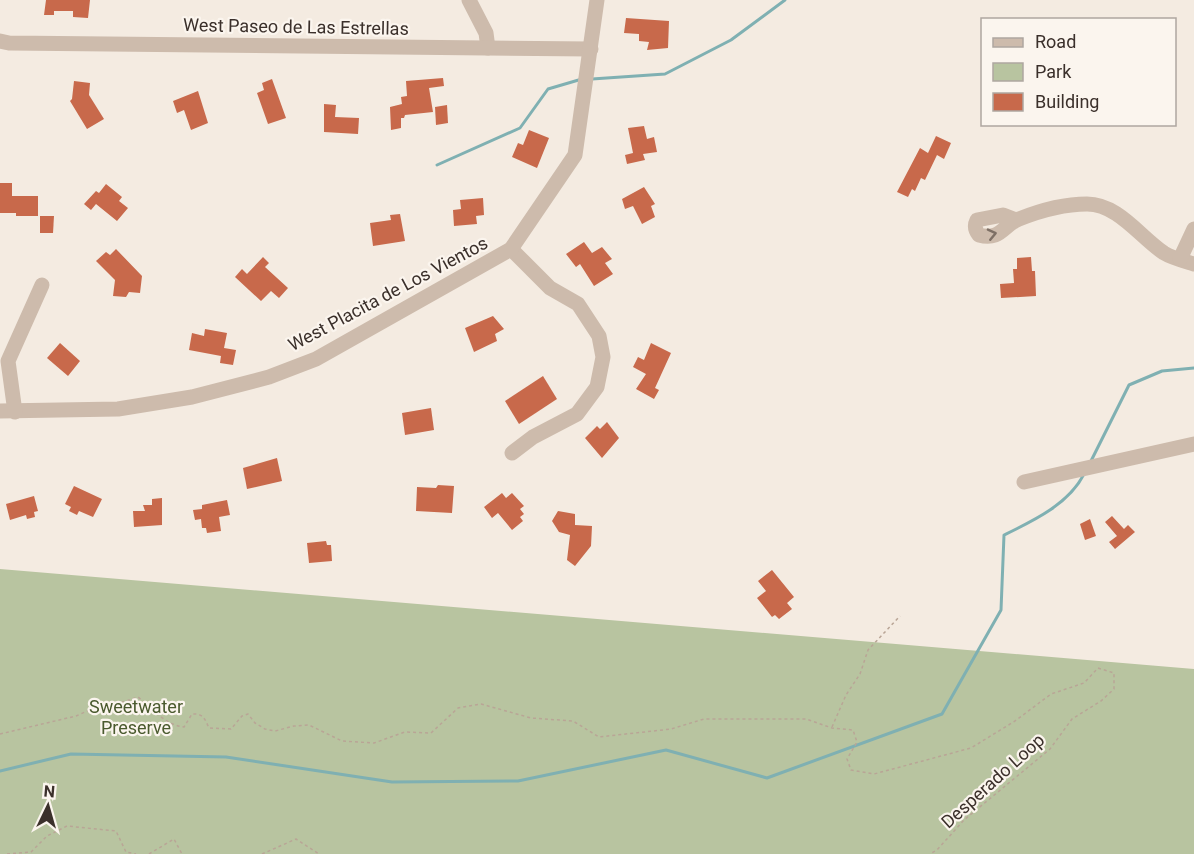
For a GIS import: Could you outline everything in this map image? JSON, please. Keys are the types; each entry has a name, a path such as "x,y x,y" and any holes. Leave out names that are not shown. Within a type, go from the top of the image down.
{"street":[{"path":"469,0 486,33 488,48"},
{"path":"512,453 533,437 577,414 597,387 603,357 599,336 578,304 550,288 511,249 575,155 597,0"},
{"name":"West Paseo de Las Estrellas","path":"0,41 9,44 591,49"},
{"path":"1016,220 1065,207 1087,204 1104,207 1128,223 1165,254 1187,261 1194,229"},
{"name":"West Placita de Los Vientos","path":"8,412 118,409 192,397 269,377 316,359 511,249"},
{"path":"8,412 8,361 42,285"},
{"path":"1024,482 1194,444"}],"path":[{"path":"832,728 846,695 860,674 868,650 900,616"},
{"name":"Desperado Loop","path":"0,734 76,716 103,704 120,703 138,697 157,715 167,719 174,726 184,727 192,714 198,714 204,717 209,728 231,729 242,716 248,714 255,723 265,729 275,731 309,725 342,741 374,743 405,732 431,733 458,708 481,704 531,718 573,721 599,737 671,729 704,719 806,719 832,728 853,730 856,742 848,759 850,770 874,774 972,748 1052,694 1084,683 1098,668 1114,673 1114,688 1101,701 1072,719 1050,749 964,820 937,850 930,854"},
{"path":"7,854 31,852 47,836 67,826 116,831 126,852 136,854"},
{"path":"149,854 174,839 182,854"},
{"path":"262,854 296,839 319,854"}],"green space":[{"name":"Sweetwater Preserve","path":"0,569 1194,669 1194,854 0,854"}],"building":[{"path":"46,0 90,0 88,18 73,17 73,11 54,11 54,15 44,15"},
{"path":"626,18 669,21 668,48 647,50 649,42 639,41 639,34 624,33"},
{"path":"443,78 444,86 429,88 433,112 405,115 401,118 401,128 391,130 390,107 402,104 401,97 407,96 406,81"},
{"path":"272,79 286,118 268,124 257,93 264,90 262,83"},
{"path":"74,81 90,83 89,95 104,119 87,129 70,101"},
{"path":"198,91 208,123 191,130 184,110 177,113 173,101"},
{"path":"324,104 336,105 335,117 359,118 358,134 324,132"},
{"path":"447,105 448,123 436,125 435,107"},
{"path":"644,126 647,139 654,137 657,152 643,154 645,160 627,164 625,155 633,153 628,128"},
{"path":"529,130 549,138 537,168 512,157 518,143 523,145"},
{"path":"936,136 951,143 944,159 937,155 925,180 921,178 915,191 912,189 908,197 897,192 920,148 928,153"},
{"path":"0,183 12,183 12,196 38,196 38,216 0,213"},
{"path":"106,184 122,197 119,201 128,208 117,221 96,204 91,210 84,204 96,191 99,193"},
{"path":"644,187 655,204 651,206 655,217 642,224 633,206 625,209 622,199"},
{"path":"483,198 484,215 476,216 477,224 454,226 453,210 461,209 460,200"},
{"path":"400,214 405,241 373,246 370,223 391,220 390,215"},
{"path":"40,216 54,216 53,233 40,233"},
{"path":"584,242 592,253 602,247 612,259 605,263 613,274 594,286 580,264 576,267 566,254"},
{"path":"116,249 142,276 140,293 129,292 126,297 113,296 115,280 96,261 106,252 110,255"},
{"path":"263,257 269,263 265,267 288,288 279,298 271,291 261,301 235,277 242,269 247,274"},
{"path":"1031,257 1032,271 1035,271 1036,296 1001,298 1000,284 1014,283 1013,269 1017,269 1017,258"},
{"path":"493,316 504,329 495,334 497,341 474,352 465,328"},
{"path":"205,329 227,333 224,348 236,350 233,365 220,363 221,356 189,350 192,333 204,336"},
{"path":"60,343 80,361 68,376 47,358"},
{"path":"651,343 671,353 655,388 659,390 654,399 636,389 646,374 633,367 638,357 644,360"},
{"path":"543,376 557,399 519,424 505,401"},
{"path":"431,408 434,430 405,435 402,413"},
{"path":"607,422 619,438 602,458 585,438 597,426 600,429"},
{"path":"277,458 282,481 247,489 243,468"},
{"path":"438,485 454,486 452,513 416,511 417,487 436,488"},
{"path":"74,486 102,499 93,517 79,511 77,515 69,511 71,507 65,504"},
{"path":"502,493 506,498 512,493 524,506 520,509 524,514 520,517 523,521 512,530 498,513 492,518 484,507"},
{"path":"34,496 38,511 34,512 35,517 27,519 26,515 10,520 6,504"},
{"path":"162,498 162,525 134,527 133,511 145,511 143,505 152,505 152,499"},
{"path":"227,500 230,515 219,517 221,531 207,533 206,528 202,528 201,519 195,520 193,510 202,509 202,505"},
{"path":"558,511 575,514 575,525 592,526 591,546 575,566 567,560 570,535 559,532 552,521"},
{"path":"1112,516 1124,529 1128,525 1135,532 1115,549 1109,542 1117,536 1105,522"},
{"path":"1090,519 1096,536 1085,540 1080,524"},
{"path":"326,541 327,545 331,545 332,561 309,563 307,543"},
{"path":"772,570 794,597 787,603 792,609 779,619 775,615 772,617 757,598 766,591 758,581"}],"waterway":[{"path":"592,79 665,74 731,40 785,0"},
{"path":"437,165 520,128 548,89 582,79"},
{"path":"1090,463 1129,385 1162,371 1194,368"},
{"path":"0,771 71,754 226,757 392,782 518,781 666,750 767,778 942,714 1001,610 1004,535 1060,503 1084,474"}]}
